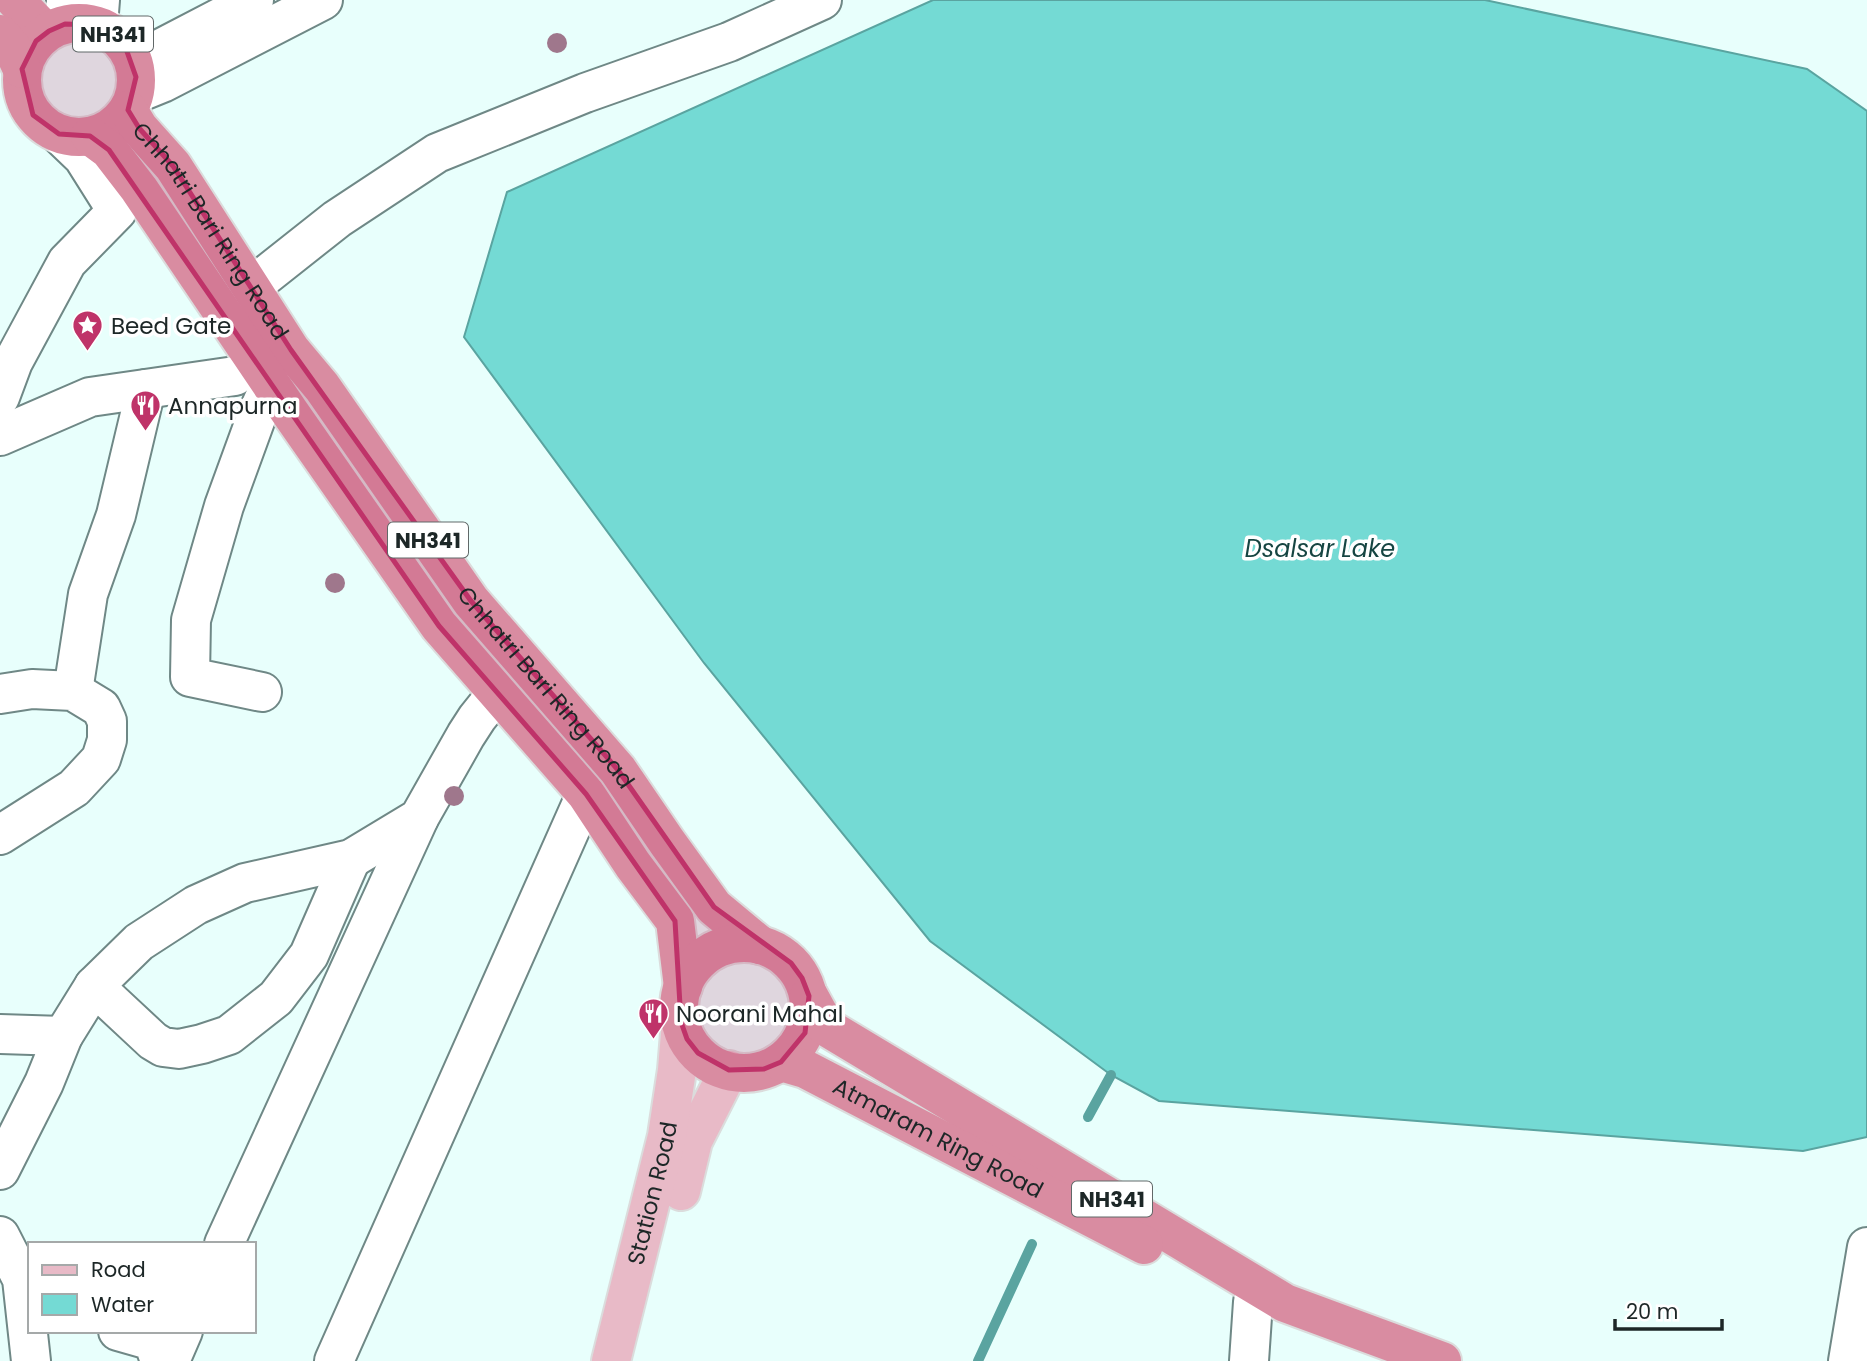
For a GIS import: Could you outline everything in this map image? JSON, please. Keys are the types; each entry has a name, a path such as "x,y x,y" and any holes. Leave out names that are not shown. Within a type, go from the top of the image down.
{"highway":[{"name":"NH341","path":"15,0 38,24 84,21 133,61 136,77 132,102"},
{"name":"NH341","path":"74,135 44,126 33,114 25,101 21,85 22,69 27,54 36,41 84,21"},
{"name":"NH341","path":"0,34 11,46 22,69"},
{"path":"74,135 105,131 118,122 132,102"},
{"name":"Chhatri Bari Ring Road","path":"132,102 139,128 173,166 291,350 322,387 471,601 618,770 714,907 760,945"},
{"name":"Chhatri Bari Ring Road","path":"74,135 109,150 139,189 253,380 439,626 586,794 675,921 682,1005"},
{"path":"682,1005 691,970 704,957 721,947 740,943 760,945"},
{"name":"NH341","path":"760,945 777,951 792,963 803,978 808,996 809,1015 805,1033 795,1049 780,1062"},
{"name":"Atmaram Ring Road","path":"808,996 826,1027 1285,1303 1441,1361"},
{"name":"NH341","path":"682,1005 687,1039 698,1053 712,1064 729,1070"},
{"path":"729,1070 755,1071 780,1062"},
{"name":"Atmaram Ring Road","path":"780,1062 805,1069 1295,1324 1441,1361"}],"main road":[{"name":"Station Road","path":"611,1361 667,1136 677,1070 682,1005"},
{"name":"Station Road","path":"638,1361 693,1141 729,1070"}],"street":[{"path":"84,21 154,52 254,0"},
{"path":"132,102 162,83 323,0"},
{"path":"251,287 337,219 437,153 585,93 729,42 822,0"},
{"path":"0,397 6,352 67,262 117,211 83,157 74,135"},
{"path":"0,436 90,397 146,389 253,380 259,410 224,506 191,620 190,677 261,692"},
{"path":"73,691 88,594 116,515 146,389"},
{"path":"0,694 32,689 73,691 101,708 107,721 107,740 101,759 74,788 0,835"},
{"path":"225,1242 419,818 466,735 497,693"},
{"path":"334,1361 586,794"},
{"path":"0,1170 44,1083 63,1036 94,986 139,942 196,905 245,883 352,859 419,818"},
{"path":"94,986 153,1041 163,1047 179,1049 229,1035 276,998 309,955 352,859"},
{"path":"0,1034 63,1036"},
{"path":"0,1236 22,1279 27,1307"},
{"path":"1849,1361 1867,1247"},
{"path":"1249,1361 1253,1302"},
{"path":"29,1333 31,1361"},
{"path":"125,1333 153,1341 160,1361"},
{"path":"170,1361 182,1333"}],"highlighted area":[{"path":"65,24 98,25 125,46 136,77 128,110 139,128 173,166 291,350 471,601 618,770 714,907 791,963 802,978 809,996 805,1033 781,1062 764,1069 729,1070 698,1053 687,1039 681,1022 675,921 586,794 439,626 109,150 90,136 59,134 33,115 22,69 36,41"}],"water":[{"name":"Dsalsar Lake","path":"933,0 1485,0 1807,69 1867,111 1867,1137 1803,1151 1159,1101 1111,1075 930,941 704,663 464,337 507,192"}],"waterway":[{"path":"1088,1117 1111,1075"},
{"path":"978,1361 1032,1244"}],"place":[{"name":"Beed Gate","path":"88,353"},
{"name":"Annapurna","path":"145,433"},
{"name":"Noorani Mahal","path":"653,1041"}]}
